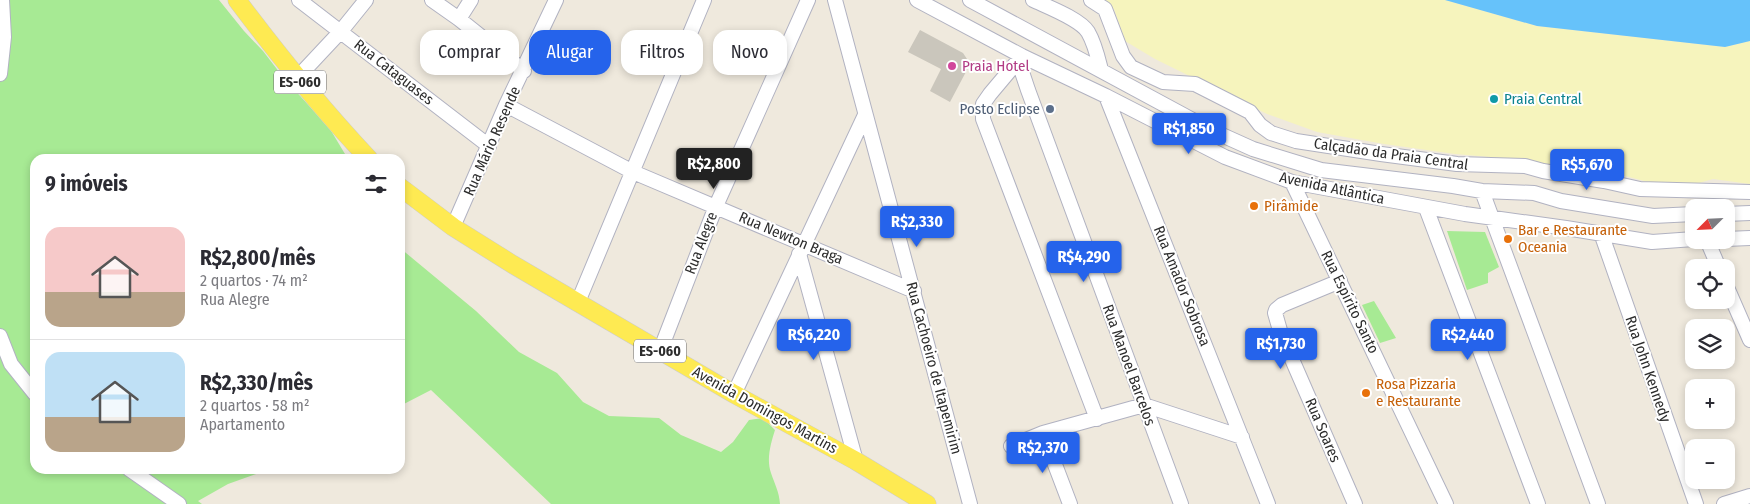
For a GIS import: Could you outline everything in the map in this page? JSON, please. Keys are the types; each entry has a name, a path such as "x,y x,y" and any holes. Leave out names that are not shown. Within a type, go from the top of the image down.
{"main road":[{"name":"ES-060","path":"237,0 297,78 364,154"},
{"name":"Avenida Domingos Martins","path":"405,191 453,227 512,264 734,394 856,461 928,504"}],"street":[{"path":"0,74 4,37 2,0"},
{"name":"Rua Cataguases","path":"299,0 489,146"},
{"path":"297,78 341,31 366,0"},
{"path":"432,0 524,71"},
{"path":"458,19 472,0"},
{"name":"Rua Mário Resende","path":"453,227 506,105 524,71 556,0"},
{"path":"578,302 704,0"},
{"name":"Rua Alegre","path":"660,351 716,206 808,0"},
{"name":"Rua Cachoeiro de Itapemirim","path":"835,0 970,504"},
{"name":"Avenida Atlântica","path":"917,0 1022,56 1106,96 1225,157 1292,182 1491,219 1600,233 1652,242 1685,240"},
{"name":"Avenida Atlântica","path":"970,0 1213,131 1253,149 1321,170 1482,191 1534,193 1561,202 1653,216 1685,214"},
{"path":"1033,0 1081,24 1088,31 1098,56 1101,70"},
{"name":"Calçadão da Praia Central","path":"1091,0 1105,9 1123,56 1131,67 1163,82 1195,84 1250,112 1260,125 1271,133 1296,141 1458,164 1524,166 1640,189 1750,192"},
{"path":"1022,56 986,99 983,104 983,120 1097,419"},
{"name":"Rua Manoel Barcelos","path":"1022,56 1022,72 1181,504"},
{"name":"Rua Amador Sobrosa","path":"1106,96 1268,504"},
{"name":"Rua Newton Braga","path":"506,105 633,172 716,206 802,249 914,291"},
{"path":"734,394 865,115"},
{"name":"Rua Espírito Santo","path":"1292,182 1446,504"},
{"path":"1482,191 1598,504"},
{"path":"1426,208 1538,504"},
{"path":"1735,214 1750,213"},
{"name":"Rua John Kennedy","path":"1600,233 1696,504"},
{"path":"1735,239 1750,238"},
{"path":"802,249 856,461"},
{"name":"Rua Soares","path":"1340,280 1282,305 1275,313 1281,334 1359,503"},
{"path":"1735,305 1749,336"},
{"path":"0,336 11,364 30,388"},
{"path":"1011,446 1044,433 1144,405 1242,436"},
{"path":"1044,433 1070,504"},
{"path":"136,474 179,504"},
{"path":"1724,504 1750,496"}],"green space":[{"path":"0,0 219,0 283,77 330,129 345,154 30,154 30,474 256,474 228,484 198,501 202,504 0,504"},
{"path":"1447,231 1485,232 1499,267 1488,273 1488,283 1467,290"},
{"path":"405,252 476,311 519,352 557,373 583,402 609,416 659,418 681,435 721,452 733,442 749,420 763,418 775,430 769,462 780,504 551,504 431,390 405,403"},
{"path":"1374,301 1396,338 1380,343 1362,305"}],"sand":[{"name":"Praia Central","path":"1098,0 1445,0 1537,26 1725,47 1750,41 1750,184 1713,179 1681,188 1663,186 1618,174 1576,171 1514,159 1455,154 1317,132 1267,114 1155,59 1125,41 1114,9"}],"water":[{"path":"1445,0 1750,0 1750,41 1725,47 1537,26"}],"building":[{"name":"Praia Hotel","path":"920,30 963,53 967,59 968,68 950,102 930,91 941,69 908,52"}],"place":[{"name":"Praia Hotel","path":"952,66"},
{"name":"Praia Central","path":"1494,99"},
{"name":"Posto Eclipse","path":"1050,109"},
{"name":"Pirâmide","path":"1254,206"},
{"name":"Bar e Restaurante Oceania","path":"1508,239"},
{"name":"Rosa Pizzaria e Restaurante","path":"1366,393"}]}
